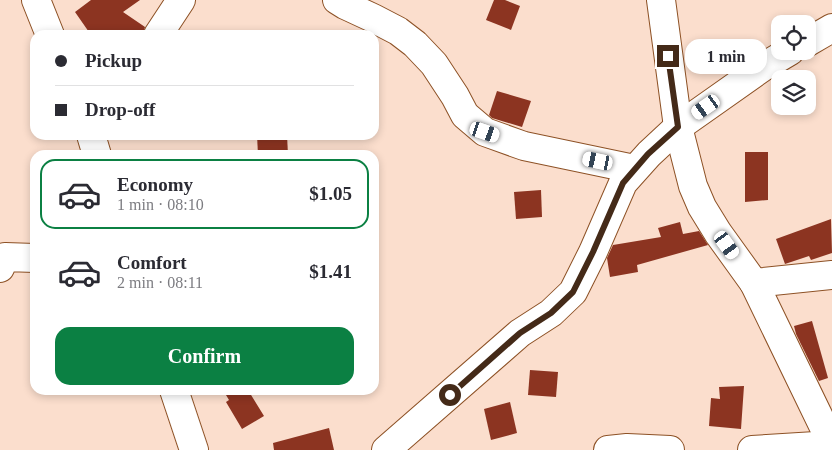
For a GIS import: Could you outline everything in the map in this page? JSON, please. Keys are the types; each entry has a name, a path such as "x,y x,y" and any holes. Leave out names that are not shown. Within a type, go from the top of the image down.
{"street":[{"path":"36,0 48,30"},
{"path":"161,30 181,0"},
{"path":"337,0 398,31 415,44 434,64 465,115 485,132 524,146 634,169"},
{"path":"661,0 678,127 693,186 702,208 754,283 832,444 752,450"},
{"path":"816,37 832,28"},
{"path":"386,450 520,333 551,313 573,292 593,252 623,183 648,154 678,127 775,60"},
{"path":"2,261 30,258"},
{"path":"754,283 832,275"},
{"path":"176,395 194,450"},
{"path":"608,450 627,448 670,450"}],"building":[{"path":"91,0 140,0 123,12 145,27 144,30 88,30 75,12"},
{"path":"494,0 505,0 520,6 511,30 486,20"},
{"path":"497,91 531,101 522,127 492,118 489,115"},
{"path":"257,140 287,140 288,150 258,150"},
{"path":"745,152 768,152 768,200 745,202"},
{"path":"541,190 542,217 516,219 514,192"},
{"path":"831,219 832,253 811,260 809,256 785,264 776,239"},
{"path":"680,222 683,234 699,231 708,245 637,265 638,272 610,277 607,258 613,245 661,237 658,228"},
{"path":"812,321 828,378 819,381 794,326"},
{"path":"530,370 558,372 556,397 528,395"},
{"path":"744,386 741,429 709,426 711,398 720,399 719,387"},
{"path":"226,395 251,395 264,416 242,429 226,402 229,400"},
{"path":"510,402 517,433 491,440 484,409"},
{"path":"329,428 334,450 274,450 273,443"}],"route":[{"path":"450,395 520,333 551,313 573,292 593,252 623,183 648,154 678,127 668,56"}]}
